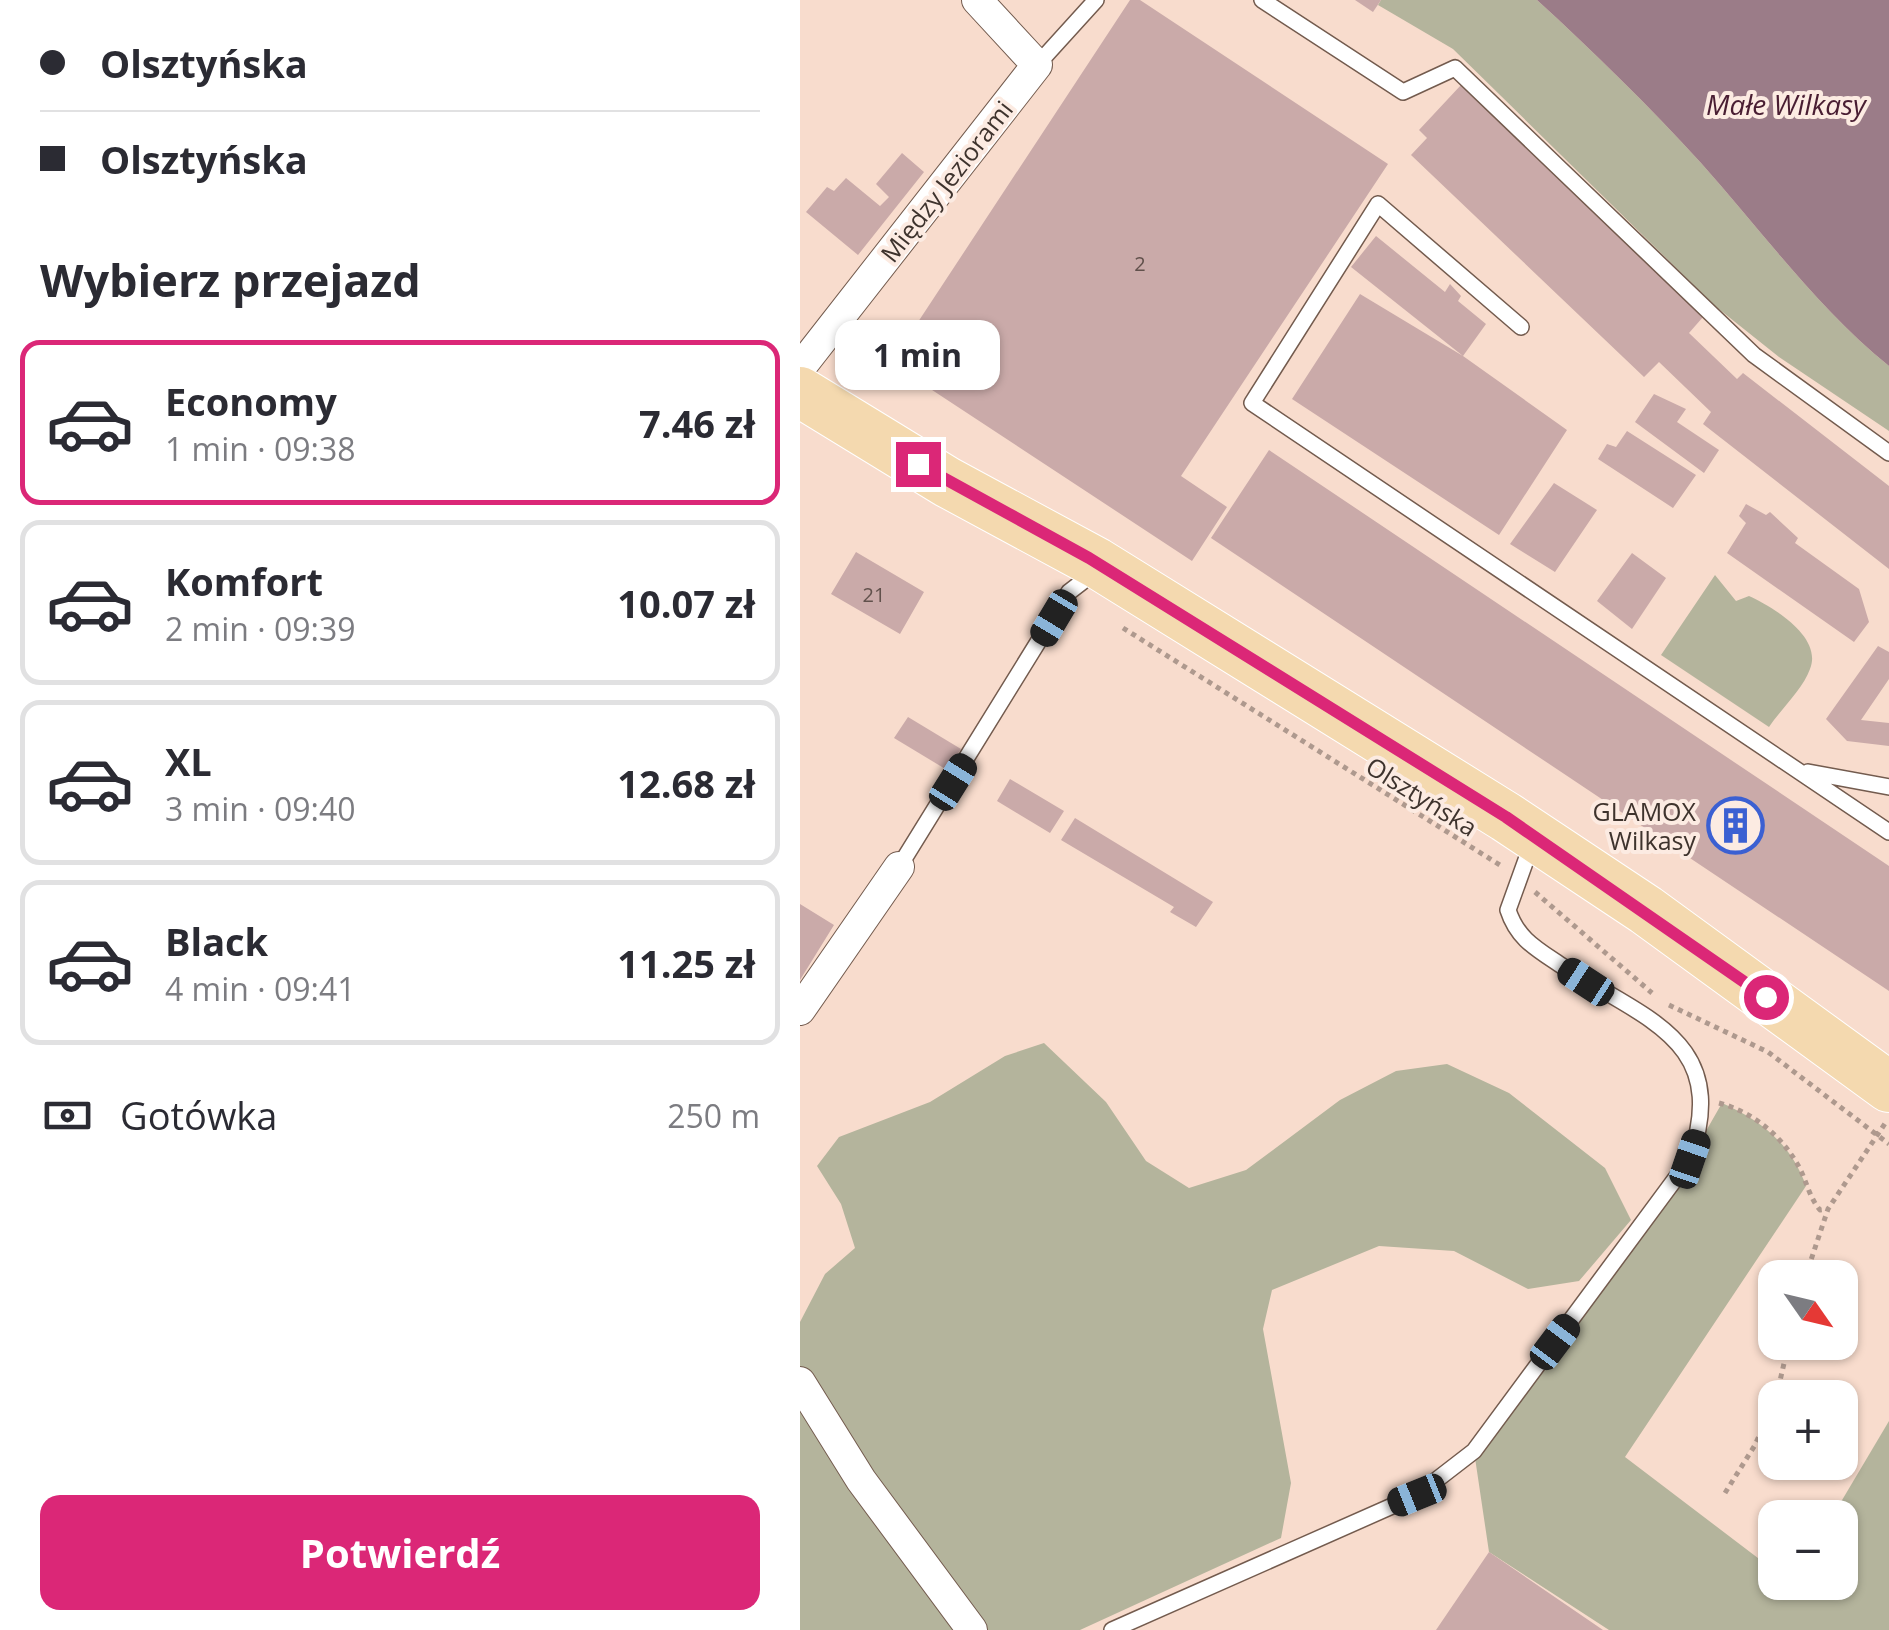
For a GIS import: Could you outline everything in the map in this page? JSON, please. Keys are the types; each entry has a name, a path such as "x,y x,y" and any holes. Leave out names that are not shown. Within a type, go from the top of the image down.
{"main road":[{"name":"Olsztyńska","path":"800,392 947,482 1089,558 1692,974 1886,1123"},
{"name":"Olsztyńska","path":"947,482 1076,587 1528,859 1646,910 1889,1088"}],"street":[{"path":"977,0 1037,65"},
{"name":"Między Jeziorami","path":"800,368 1037,65"},
{"path":"800,1010 900,867"},
{"path":"800,1382 862,1480 972,1630"}],"lane":[{"path":"1037,65 1096,0"},
{"path":"1262,0 1403,92 1455,68 1754,355 1889,453"},
{"path":"1521,327 1378,204 1252,403 1889,832"},
{"path":"900,867 1076,587"},
{"path":"1799,771 1889,786"},
{"path":"1112,1630 1417,1495 1474,1451 1690,1159 1704,1121 1697,1065 1675,1040 1526,943 1508,910 1528,859"}],"path":[{"path":"1076,587 1528,859 1613,963 1671,1007 1768,1052 1886,1123"},
{"path":"1703,1103 1722,1103 1771,1130 1799,1167 1811,1200 1820,1210 1828,1209"},
{"path":"1886,1123 1889,1144"},
{"path":"1811,1260 1828,1209 1886,1123"},
{"path":"1725,1493 1758,1438"}],"green space":[{"path":"1381,0 1537,0 1661,121 1814,294 1889,366 1889,431 1779,357 1715,306 1453,49 1378,5"},
{"path":"1715,575 1736,601 1749,596 1770,608 1793,625 1809,646 1812,657 1807,676 1769,727 1661,655"},
{"path":"1044,1043 1106,1102 1146,1161 1189,1188 1246,1170 1340,1100 1396,1071 1447,1064 1509,1093 1605,1168 1631,1220 1579,1281 1528,1289 1454,1251 1379,1246 1272,1290 1263,1329 1291,1483 1281,1538 1080,1630 800,1630 800,1322 825,1274 855,1248 841,1204 817,1166 839,1137 930,1102 1005,1056"},
{"path":"1722,1103 1773,1136 1792,1158 1806,1186 1625,1457 1758,1558 1758,1600 1858,1600 1858,1500 1842,1500 1854,1480 1858,1480 1858,1473 1889,1421 1889,1630 1609,1630 1489,1552 1474,1451 1690,1159"}],"water":[{"name":"Małe Wilkasy","path":"1537,0 1889,0 1889,366 1814,294 1661,121"}],"building":[{"path":"1130,0 1140,0 1388,164 1181,476 1227,507 1192,561 891,363"},
{"path":"1355,0 1381,0 1373,12"},
{"path":"1461,85 1703,317 1689,333 1737,379 1743,373 1889,486 1889,569 1703,424 1711,412 1659,362 1644,377 1411,155 1427,138 1419,130"},
{"path":"902,153 924,172 858,255 806,212 827,187 834,191 846,178 880,206 889,197 876,184"},
{"path":"1376,236 1445,292 1450,284 1461,296 1458,301 1486,324 1463,356 1351,267"},
{"path":"1360,294 1463,356 1567,430 1499,535 1292,399"},
{"path":"1654,394 1686,409 1677,422 1719,450 1704,473 1635,422"},
{"path":"1627,431 1696,475 1673,508 1598,459 1607,444 1616,447"},
{"path":"1269,450 1889,866 1889,991 1211,538"},
{"path":"1554,483 1597,510 1555,572 1510,544"},
{"path":"1746,504 1766,515 1770,512 1798,538 1795,543 1859,589 1869,622 1854,642 1727,553 1746,523 1739,516"},
{"path":"856,552 924,592 900,634 831,594"},
{"path":"1632,553 1666,578 1632,629 1597,601"},
{"path":"1878,646 1889,652 1889,679 1861,720 1889,723 1889,746 1847,741 1826,719"},
{"path":"908,717 961,749 947,770 894,738"},
{"path":"1010,779 1064,811 1050,833 997,801"},
{"path":"1075,818 1213,902 1196,927 1170,912 1174,907 1061,840"},
{"path":"800,904 834,925 800,980"},
{"path":"1489,1552 1603,1630 1436,1630"}],"place":[{"name":"GLAMOX Wilkasy","path":"1735,825"}],"route":[{"path":"918,464 1089,558 1506,817 1646,910 1766,997"}]}
